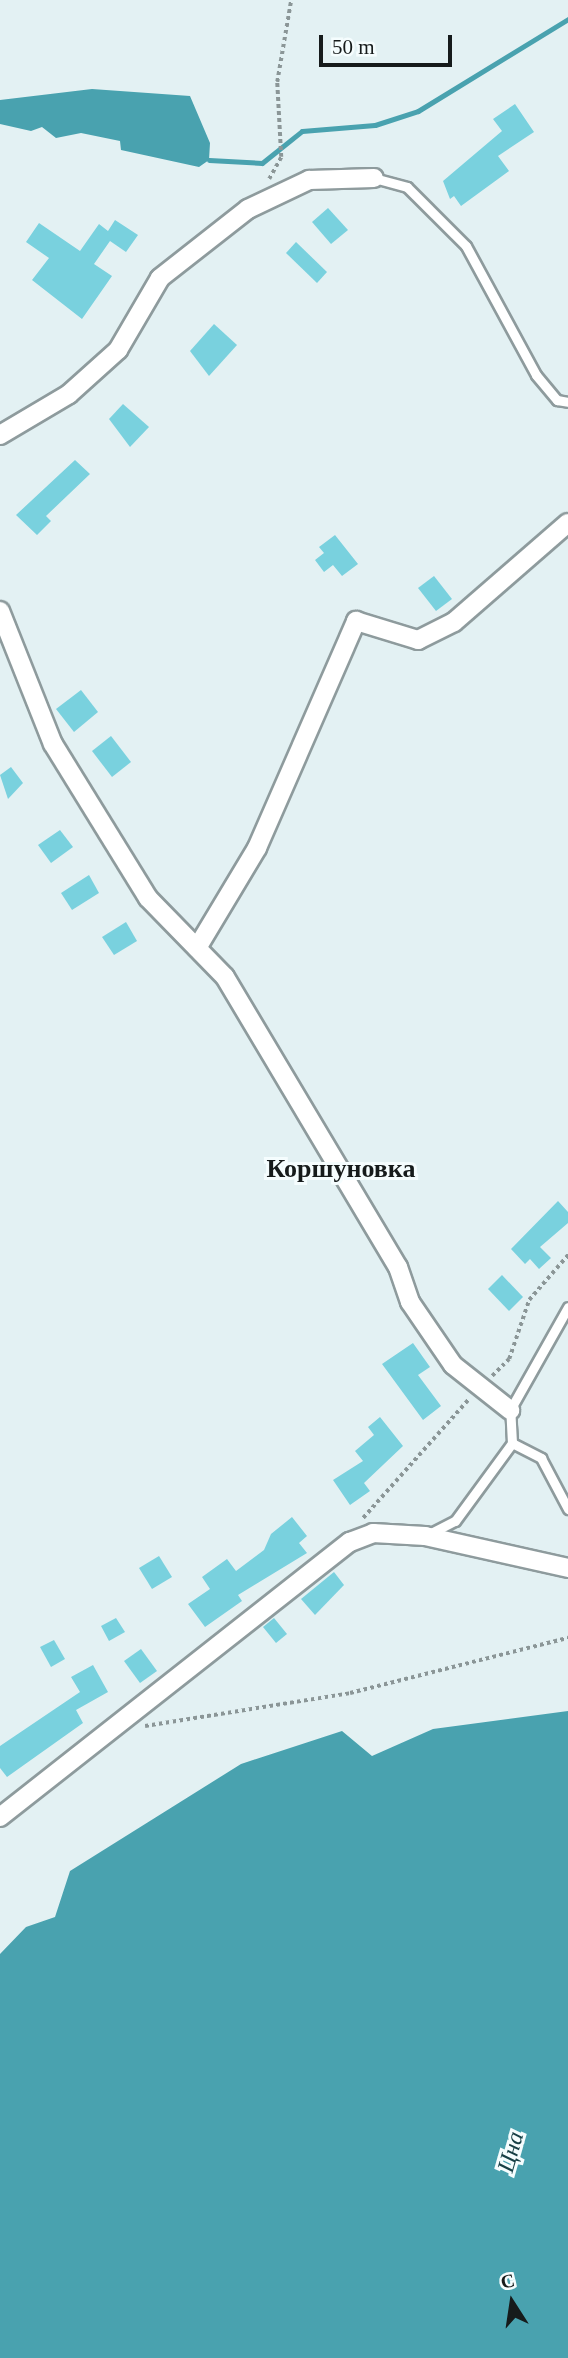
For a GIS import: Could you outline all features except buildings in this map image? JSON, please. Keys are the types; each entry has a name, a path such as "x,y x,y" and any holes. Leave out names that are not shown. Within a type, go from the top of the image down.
{"street":[{"path":"0,435 69,394 118,350 160,278 247,209 309,180 374,178"},
{"path":"197,948 257,848 356,621 418,640 454,622 568,523"},
{"path":"0,611 53,744 148,898 225,977 398,1267 410,1302 453,1365 510,1409"},
{"path":"0,1817 350,1542 373,1534 425,1536 568,1568"}],"lane":[{"path":"374,178 407,187 466,246 536,375 557,400 568,402"},
{"path":"425,1536 455,1521 512,1443 510,1409 568,1307"},
{"path":"512,1443 541,1458 568,1509"}],"path":[{"path":"247,209 281,157 276,82 292,0"},
{"path":"350,1542 364,1516 481,1386 509,1359 529,1300 568,1255"},
{"path":"111,1730 350,1693 568,1638"}],"water":[{"path":"92,89 190,96 210,143 209,160 199,167 121,150 120,141 81,133 56,138 42,127 31,131 0,124 0,100"},
{"name":"Цна","path":"568,1711 568,2358 0,2358 0,1954 26,1927 55,1917 70,1871 241,1764 342,1731 372,1756 433,1729"}],"waterway":[{"path":"209,160 262,163 302,131 375,125 418,111 568,19"}],"district":[{"name":"Коршуновка","path":"341,1169"}]}
